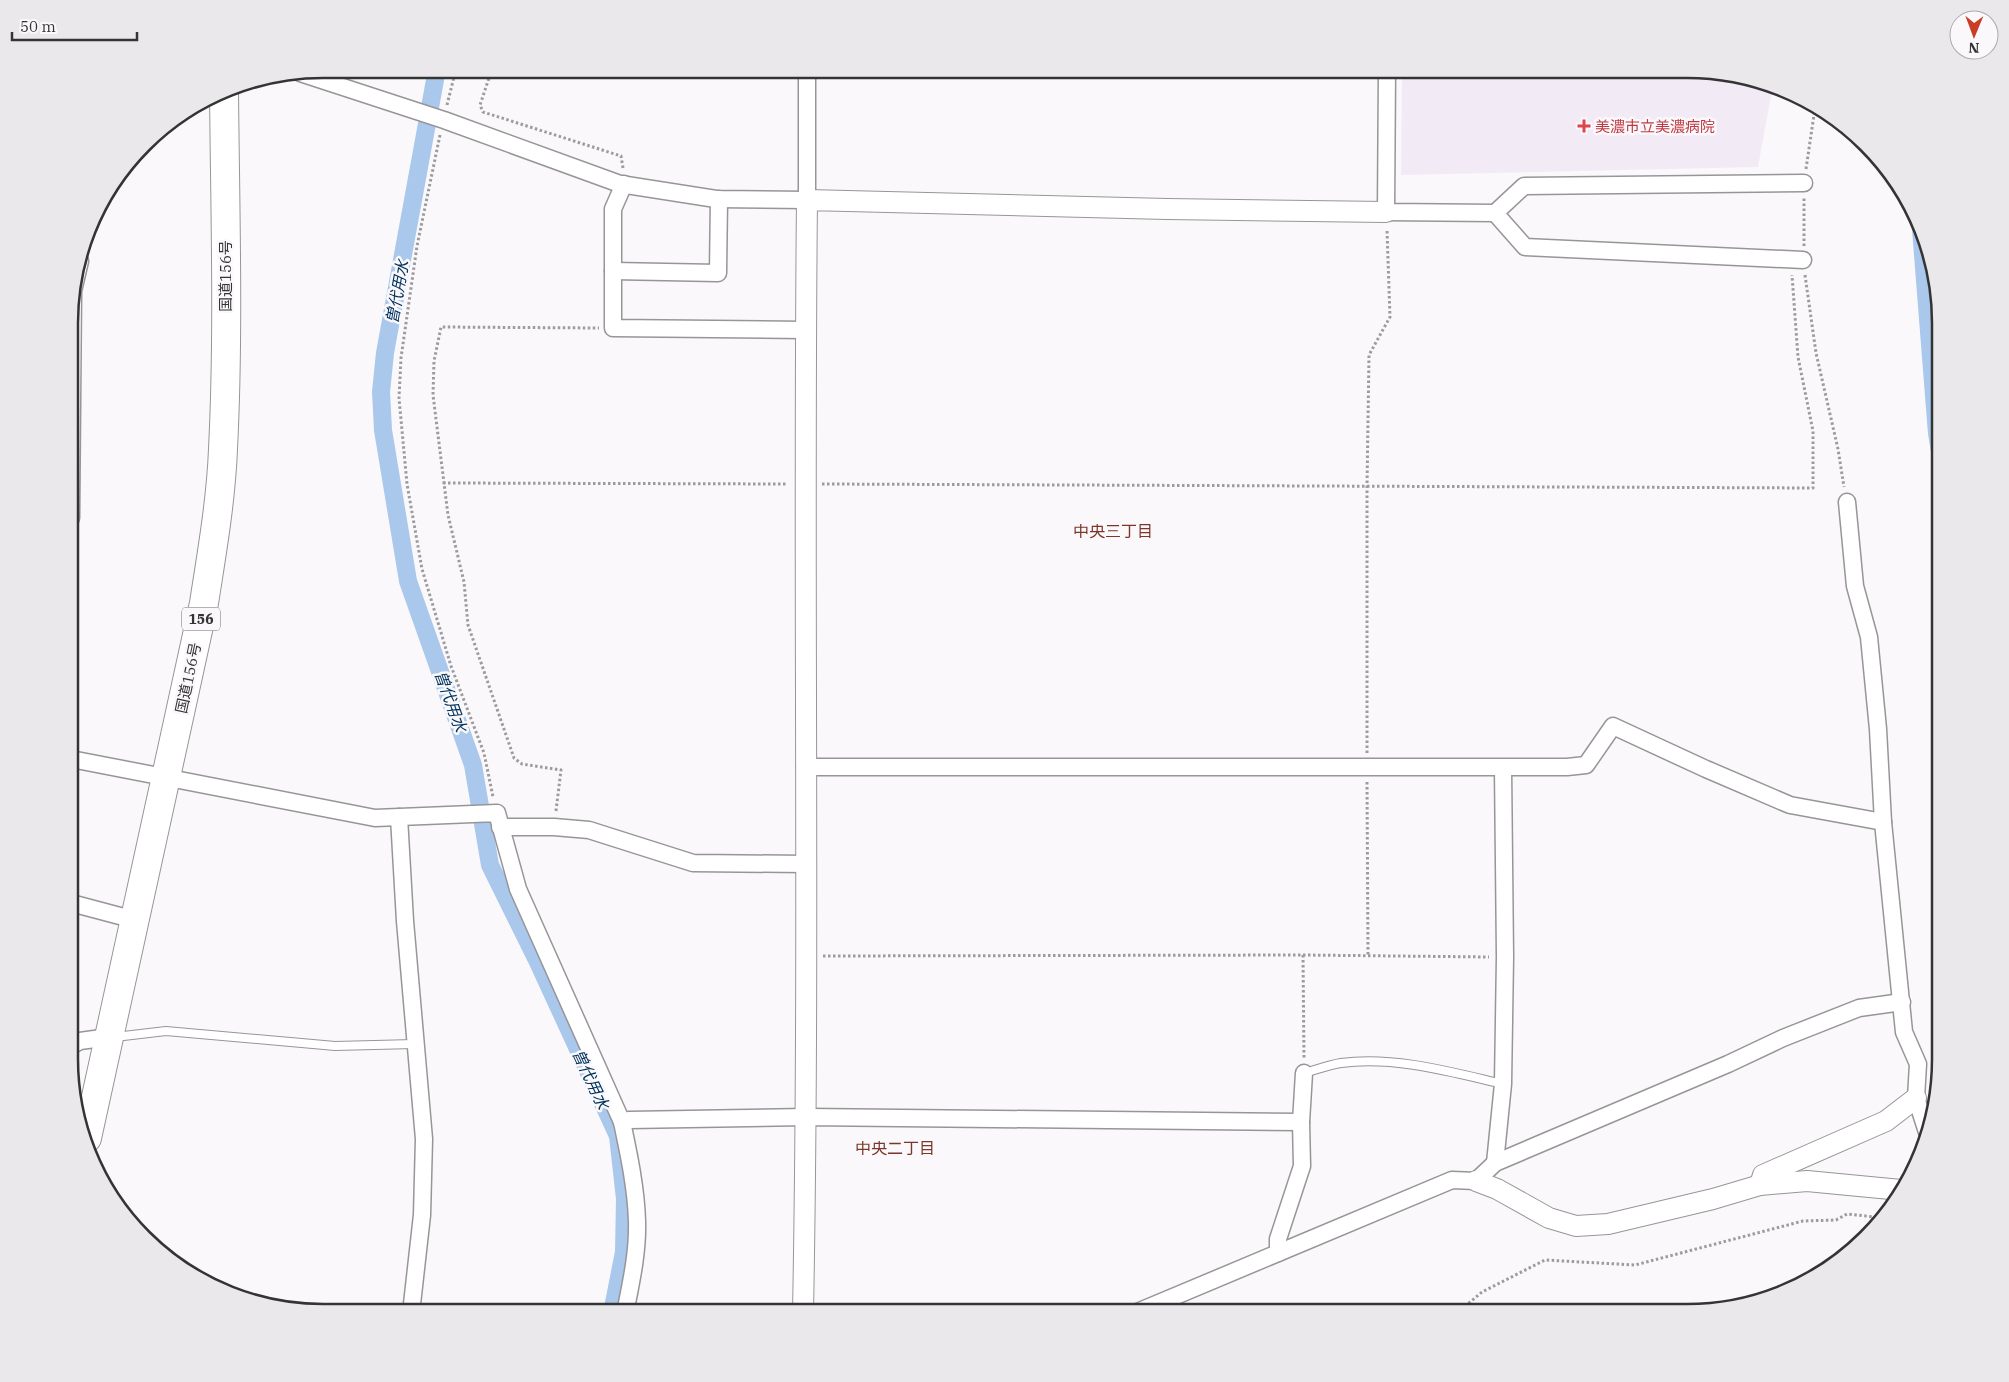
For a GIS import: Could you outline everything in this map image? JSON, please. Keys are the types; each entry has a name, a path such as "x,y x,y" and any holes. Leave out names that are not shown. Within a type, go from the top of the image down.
{"highway":[{"name":"国道156号","path":"88,1129 204,603 223,451 225,384 224,98"}],"street":[{"path":"314,78 442,120 622,184 719,199 1167,209 1495,213 1524,186 1804,183"},
{"path":"803,1304 806,1117 804,484 807,78"},
{"path":"1386,212 1387,78"},
{"path":"622,184 613,208 613,328 805,330"},
{"path":"613,272 718,273 719,199"},
{"path":"1495,213 1525,247 1797,260"},
{"path":"1847,502 1855,586 1868,637 1878,729 1883,822 1904,1032 1918,1064 1916,1098 1923,1121"},
{"path":"805,767 1503,768 1586,765 1613,726 1790,805 1883,822"},
{"path":"78,761 376,818 471,814 499,820 589,830 693,864 806,864"},
{"path":"1495,1163 1503,1084 1505,957 1503,768"},
{"path":"399,817 414,1044 424,1139 422,1215 413,1304"},
{"path":"499,820 518,889 622,1122 631,1162 637,1222 634,1267 627,1304"},
{"path":"78,905 135,920"},
{"path":"1476,1181 1495,1163 1719,1068 1783,1038 1859,1008 1902,1002"},
{"path":"78,1042 108,1038"},
{"path":"1278,1253 1278,1239 1302,1166 1301,1122 1304,1073"},
{"path":"1760,1185 1763,1175 1886,1121 1916,1098"},
{"path":"622,1122 629,1120 806,1117 1301,1122"},
{"path":"1156,1304 1452,1180 1476,1181 1497,1189 1550,1218 1576,1226 1608,1224 1713,1199 1760,1185 1807,1181 1894,1189"}],"lane":[{"path":"108,1038 166,1031 335,1046 414,1044"},
{"path":"1304,1073 1340,1063 1377,1062 1441,1070 1503,1084"}],"path":[{"path":"489,78 480,105 483,112 621,156 624,166 622,184"},
{"path":"443,483 1813,488 1813,431 1798,356 1797,260 1804,183 1814,114"},
{"path":"427,200 417,246 401,358 399,398 407,484 422,569 451,666 484,753 499,820"},
{"path":"1368,956 1367,487 1369,355 1390,317 1386,212"},
{"path":"1797,260 1838,449 1847,502"},
{"path":"554,826 561,770 522,764 514,758 468,625 464,582 448,515 443,483 433,394 434,361 441,327 613,328"},
{"path":"1303,955 1304,1073"},
{"path":"806,956 1303,955 1505,957"},
{"path":"1468,1304 1482,1292 1545,1260 1635,1264 1803,1221 1836,1220 1847,1214 1874,1217"}],"shaded area":[{"name":"美濃市立美濃病院","path":"1402,78 1702,78 1734,82 1772,93 1758,167 1401,175"}],"water":[{"path":"1912,226 1927,275 1931,307 1932,458 1928,434"}],"waterway":[{"name":"曽代用水","path":"435,78 385,353 381,392 383,430 408,581 473,765 490,865 537,960 618,1136 625,1199 624,1252 614,1304"}],"place":[{"name":"美濃市立美濃病院","path":"1584,126"}],"district":[{"name":"中央三丁目","path":"1113,531"},
{"name":"中央二丁目","path":"895,1148"}]}
